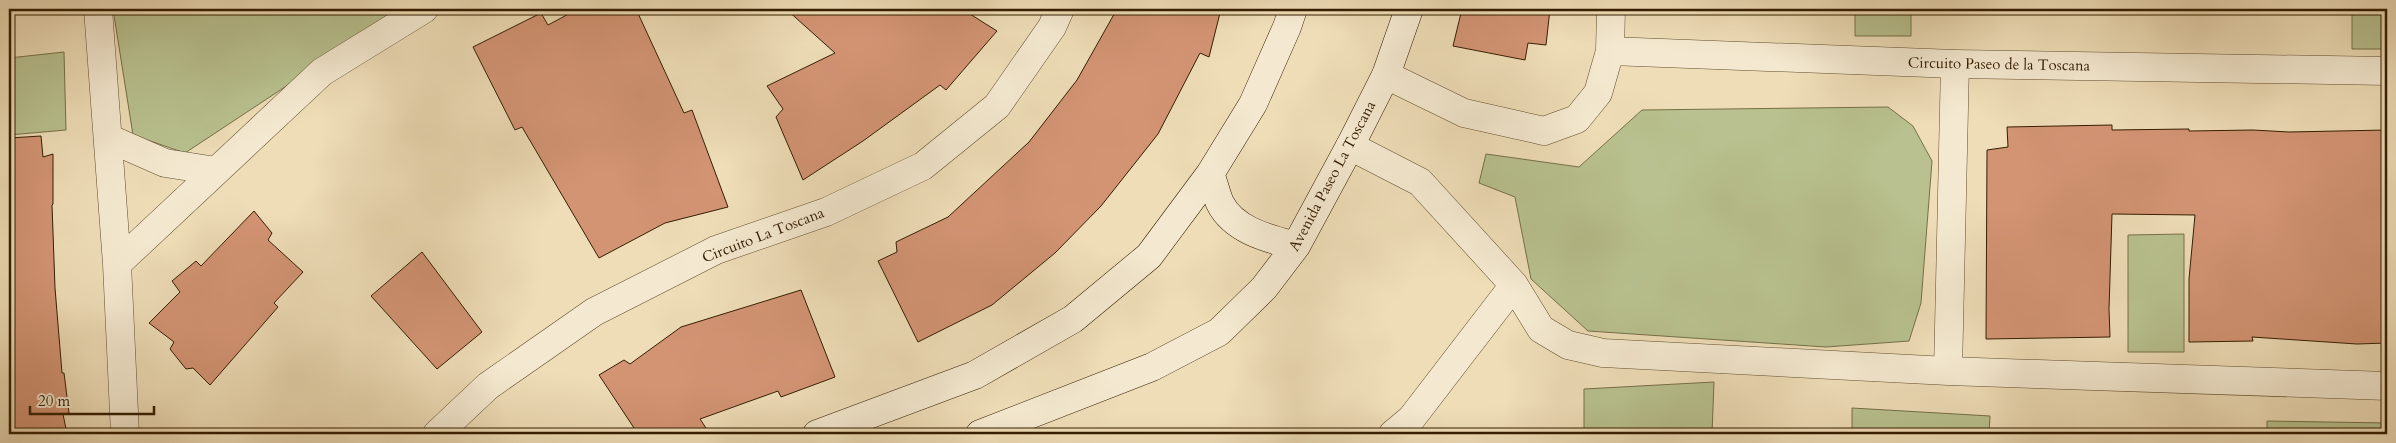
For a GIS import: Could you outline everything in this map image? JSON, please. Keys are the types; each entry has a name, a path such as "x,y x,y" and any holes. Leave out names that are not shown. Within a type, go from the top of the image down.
{"street":[{"path":"98,9 117,264 126,434"},
{"path":"117,264 322,72 424,9"},
{"name":"Circuito La Toscana","path":"437,434 488,386 594,312 716,250 826,212 923,166 997,106 1052,27 1060,9"},
{"path":"817,434 975,376 1073,319 1149,256 1210,174 1253,104 1293,9"},
{"name":"Avenida Paseo La Toscana","path":"980,434 1152,367 1219,332 1264,288 1296,246 1350,146 1386,75 1409,9"},
{"path":"1386,75 1464,113 1544,131 1577,119 1598,93 1610,51 1611,9"},
{"name":"Circuito Paseo de la Toscana","path":"1610,51 1955,64 2387,71"},
{"path":"1948,371 1955,64"},
{"path":"108,138 164,163 216,172"},
{"path":"1350,146 1420,182 1514,286 1541,330 1568,345 1603,353 1948,371 2387,386"},
{"path":"1210,174 1221,204 1235,221 1260,236 1296,246"},
{"path":"1394,434 1411,419 1514,286"}],"green space":[{"path":"113,9 403,9 185,153 133,135"},
{"path":"1855,9 1911,9 1911,36 1855,36"},
{"path":"2352,9 2387,9 2387,49 2352,49"},
{"path":"64,52 66,130 9,135 9,58"},
{"path":"1888,107 1913,126 1932,161 1921,303 1909,341 1826,347 1588,331 1531,279 1515,197 1479,183 1486,154 1579,167 1642,110"},
{"path":"2184,234 2184,352 2128,352 2128,235"},
{"path":"1714,382 1712,434 1584,434 1584,389"},
{"path":"1852,408 1990,416 1989,434 1852,434"},
{"path":"2267,421 2387,423 2387,434 2267,434"}],"building":[{"path":"578,9 636,9 684,113 692,110 728,207 665,223 599,258 522,127 515,130 473,47 541,13 548,25"},
{"path":"786,9 962,9 997,31 946,90 940,85 863,141 803,180 776,117 783,109 767,86 835,53"},
{"path":"1117,9 1221,9 1209,57 1200,53 1158,134 1101,206 1055,253 992,305 918,342 878,261 897,252 896,242 948,217 1029,142 1077,80"},
{"path":"1462,9 1550,9 1546,45 1528,43 1525,60 1453,46"},
{"path":"2112,125 2112,130 2189,129 2189,131 2253,130 2289,132 2387,130 2387,343 2357,344 2252,337 2253,341 2189,342 2189,279 2195,215 2112,214 2110,337 1986,339 1987,150 2008,147 2007,127"},
{"path":"41,136 43,157 53,154 52,205 55,288 62,373 64,373 69,413 63,414 67,434 9,434 9,138"},
{"path":"254,211 272,233 268,240 303,272 274,303 278,307 210,385 193,368 186,369 170,349 174,342 149,323 180,292 172,281 196,261 201,266"},
{"path":"422,252 482,332 437,369 371,296"},
{"path":"801,290 835,377 781,397 778,391 700,419 710,434 638,434 599,375 624,360 630,364 681,327"}]}
